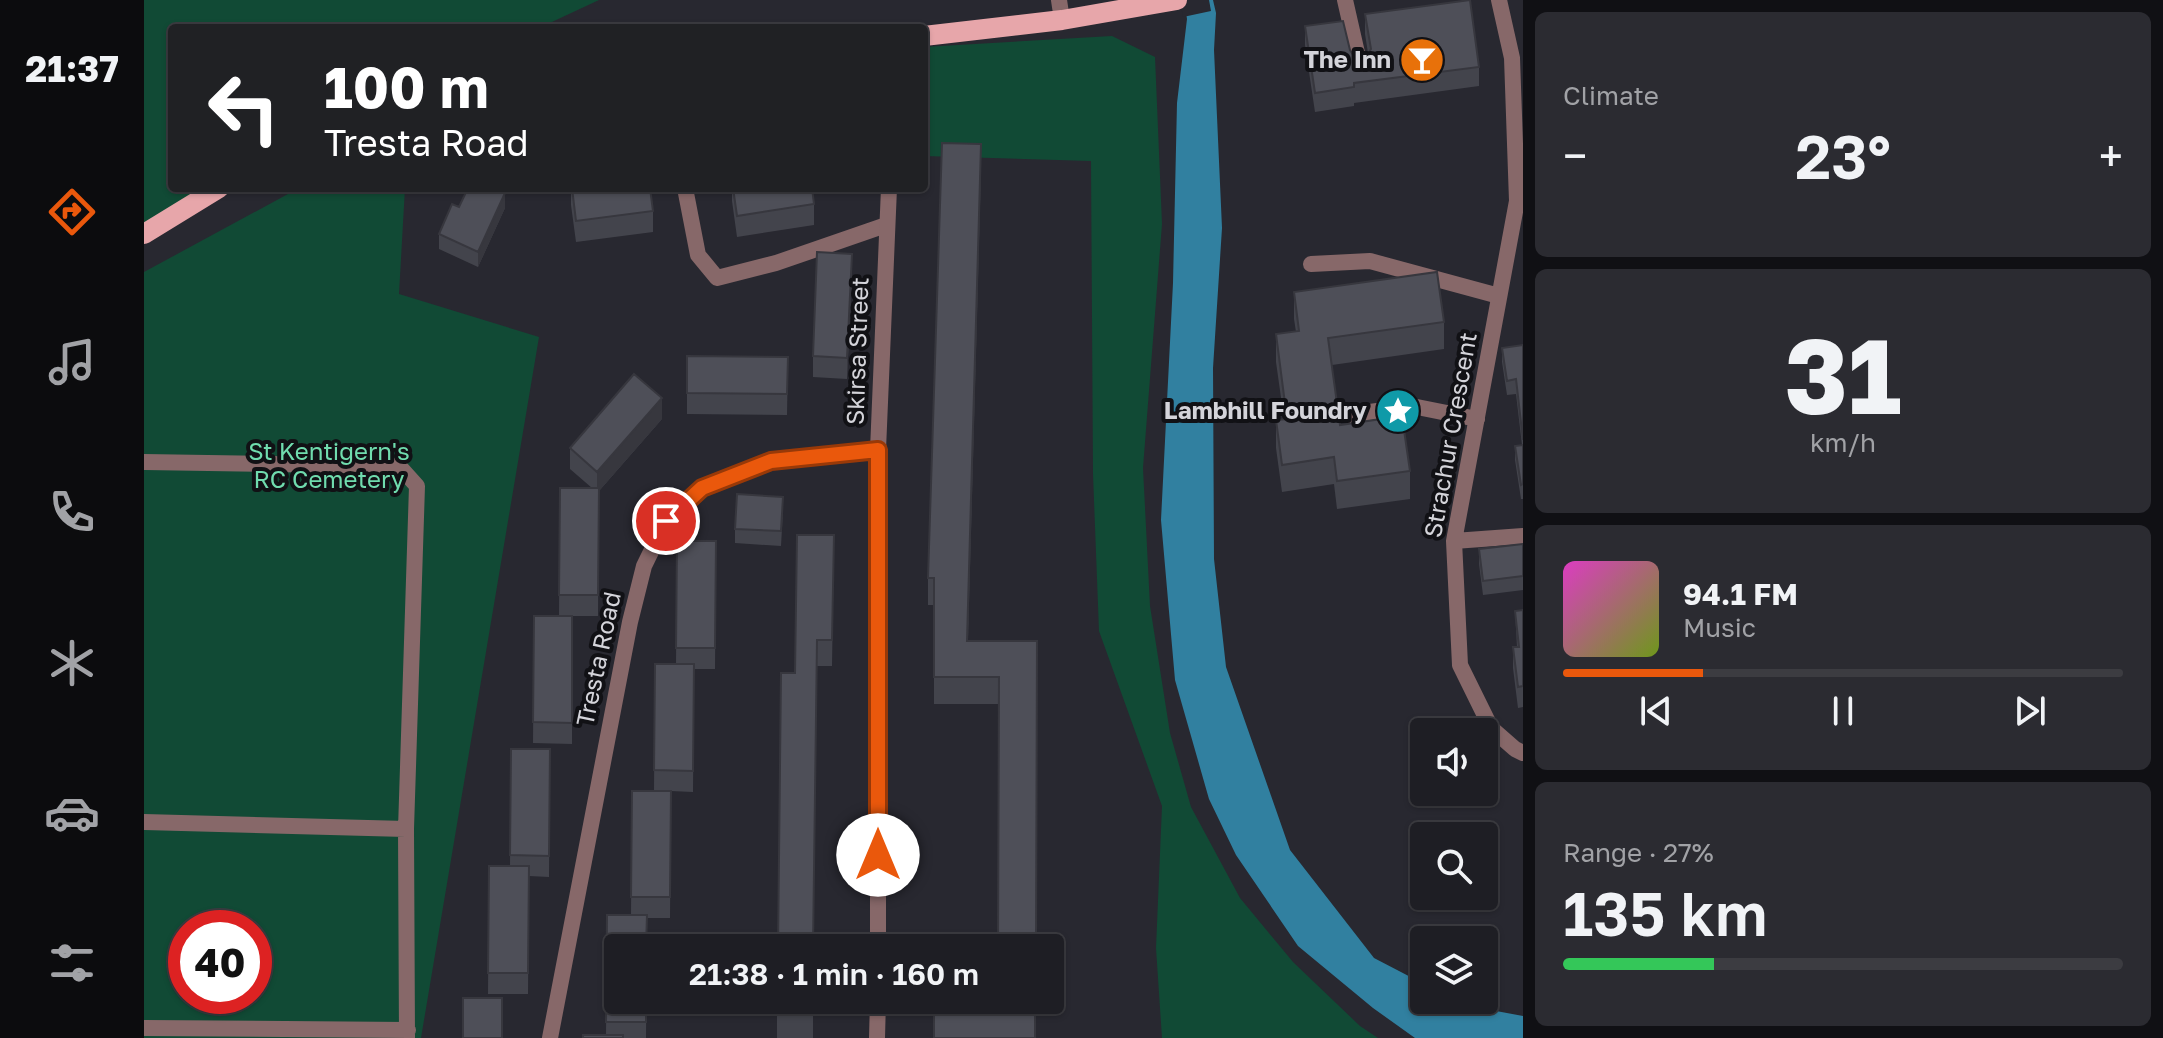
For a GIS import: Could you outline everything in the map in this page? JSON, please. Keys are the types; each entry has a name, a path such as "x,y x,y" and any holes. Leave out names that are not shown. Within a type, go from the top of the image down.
{"main road":[{"path":"928,35 1060,10 1168,2"},
{"path":"144,234 212,192"}],"street":[{"path":"1345,0 1360,66"},
{"name":"Strachur Crescent","path":"1499,0 1512,58 1520,201 1499,296 1454,541 1460,665 1491,728 1523,753"},
{"path":"686,192 698,255 717,278 776,263 886,225"},
{"name":"Skirsa Street","path":"878,934 878,450 889,192"},
{"path":"1311,264 1370,261 1499,296"},
{"path":"1349,415 1412,406 1477,419"},
{"name":"Tresta Road","path":"550,1038 630,622 644,566 666,521 702,488 771,461 878,450"},
{"path":"144,462 399,466 417,486 406,829 407,1034 144,1028"},
{"path":"1454,541 1523,536"},
{"path":"144,822 406,829"},
{"path":"877,1038 878,1014"}],"green space":[{"path":"144,0 599,0 548,24 168,24 168,192 197,192 144,228"},
{"path":"1112,36 1155,57 1162,224 1143,468 1150,606 1170,733 1191,807 1240,898 1293,962 1360,1026 1378,1038 1162,1038 1156,948 1162,806 1099,631 1093,474 1091,161 928,156 928,47"},
{"name":"St Kentigern's RC Cemetery","path":"292,192 405,192 399,294 539,337 421,1038 144,1038 144,272"}],"water":[{"path":"1184,0 1213,0 1216,13 1214,50 1222,228 1213,368 1214,559 1226,667 1290,850 1374,958 1410,977 1410,1014 1498,1014 1498,1011 1523,1016 1523,1038 1415,1038 1373,1008 1298,946 1236,855 1209,799 1175,680 1161,520 1173,283 1177,103 1187,19"}],"pier":[{"path":"1180,0 1209,0 1211,11 1183,17"}],"building":[{"path":"1470,0 1479,67 1354,83 1354,87 1315,93 1305,26 1343,21 1350,50 1353,55 1362,58 1371,49 1365,14"},
{"path":"942,143 981,144 967,641 1037,641 1036,934 998,934 999,677 934,677 934,578 928,578"},
{"path":"466,192 505,193 478,252 439,234 452,204 459,207"},
{"path":"572,192 651,192 653,211 576,221"},
{"path":"734,192 812,192 814,204 737,216"},
{"path":"817,252 852,254 847,358 813,356"},
{"path":"1437,272 1444,322 1328,338 1340,425 1402,416 1410,471 1337,481 1334,457 1282,465 1276,420 1287,419 1276,334 1299,331 1294,292"},
{"path":"1523,345 1523,440 1516,379 1507,381 1502,348"},
{"path":"687,356 788,357 787,394 687,393"},
{"path":"634,374 662,398 597,472 570,448"},
{"path":"1523,445 1523,484 1521,485 1515,446"},
{"path":"560,488 599,488 598,595 559,595"},
{"path":"737,494 783,497 781,531 735,529"},
{"path":"797,535 834,535 832,640 817,640 813,934 778,934 781,673 795,673"},
{"path":"677,541 716,541 715,648 676,648"},
{"path":"1523,544 1523,576 1483,581 1479,549"},
{"path":"1523,610 1523,686 1518,687 1513,647 1519,647 1515,611"},
{"path":"534,616 572,616 572,723 533,722"},
{"path":"655,664 694,664 693,771 654,770"},
{"path":"511,749 550,749 549,856 510,855"},
{"path":"632,791 671,791 670,897 631,897"},
{"path":"489,866 529,866 528,973 488,973"},
{"path":"607,915 647,915 646,934 607,934"},
{"path":"463,998 502,998 502,1038 463,1038"},
{"path":"606,1014 646,1014 646,1022 606,1022"},
{"path":"934,1014 1035,1014 1035,1038 934,1038"},
{"path":"583,1035 623,1035 623,1038 583,1038"}],"place":[{"name":"The Inn","path":"1422,60"},
{"name":"Lambhill Foundry","path":"1398,411"}],"route":[{"path":"666,521 702,488 771,461 878,450 878,855"}]}
